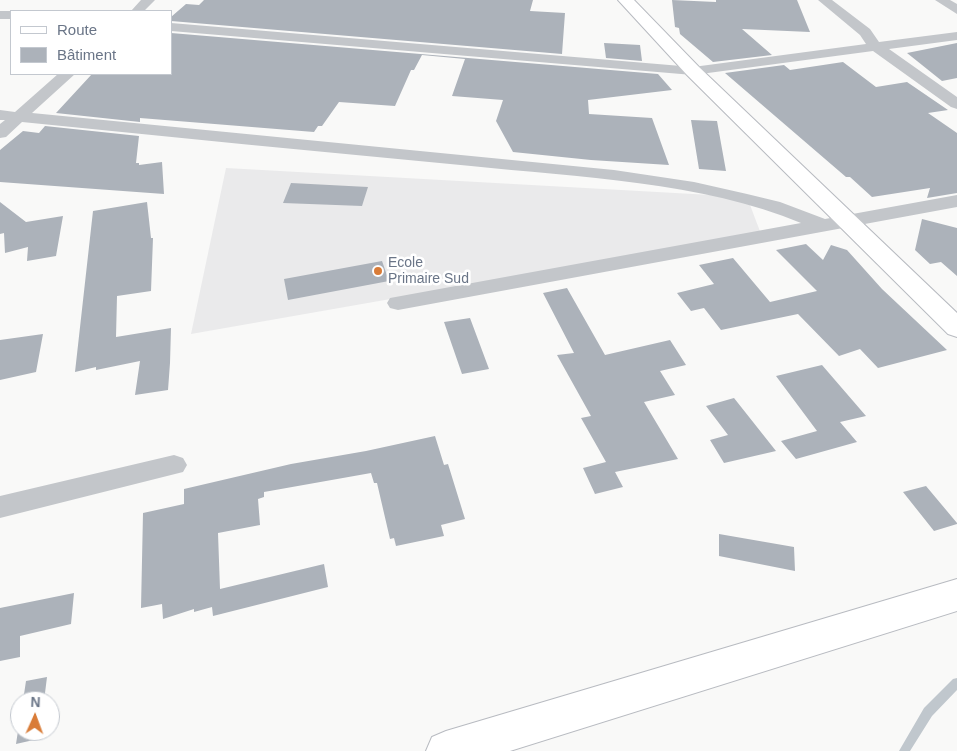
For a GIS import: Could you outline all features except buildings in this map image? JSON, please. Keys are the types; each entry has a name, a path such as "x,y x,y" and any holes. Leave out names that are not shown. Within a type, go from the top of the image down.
{"main road":[{"path":"626,0 693,71 957,328"},
{"path":"446,751 548,722 957,595"}],"street":[{"path":"137,10 149,0"},
{"path":"824,0 865,32 875,46 957,104"},
{"path":"941,0 957,10"},
{"path":"172,28 693,71 957,36"},
{"path":"0,133 66,75"},
{"path":"0,115 614,174 710,190 780,207 824,226"},
{"path":"398,303 957,201"},
{"path":"0,507 174,465"}],"shaded area":[{"name":"Ecole Primaire Sud","path":"226,168 747,197 761,234 191,334"}],"waterway":[{"path":"904,751 928,712 957,683"}],"place":[{"name":"Ecole Primaire Sud","path":"378,271"}]}
